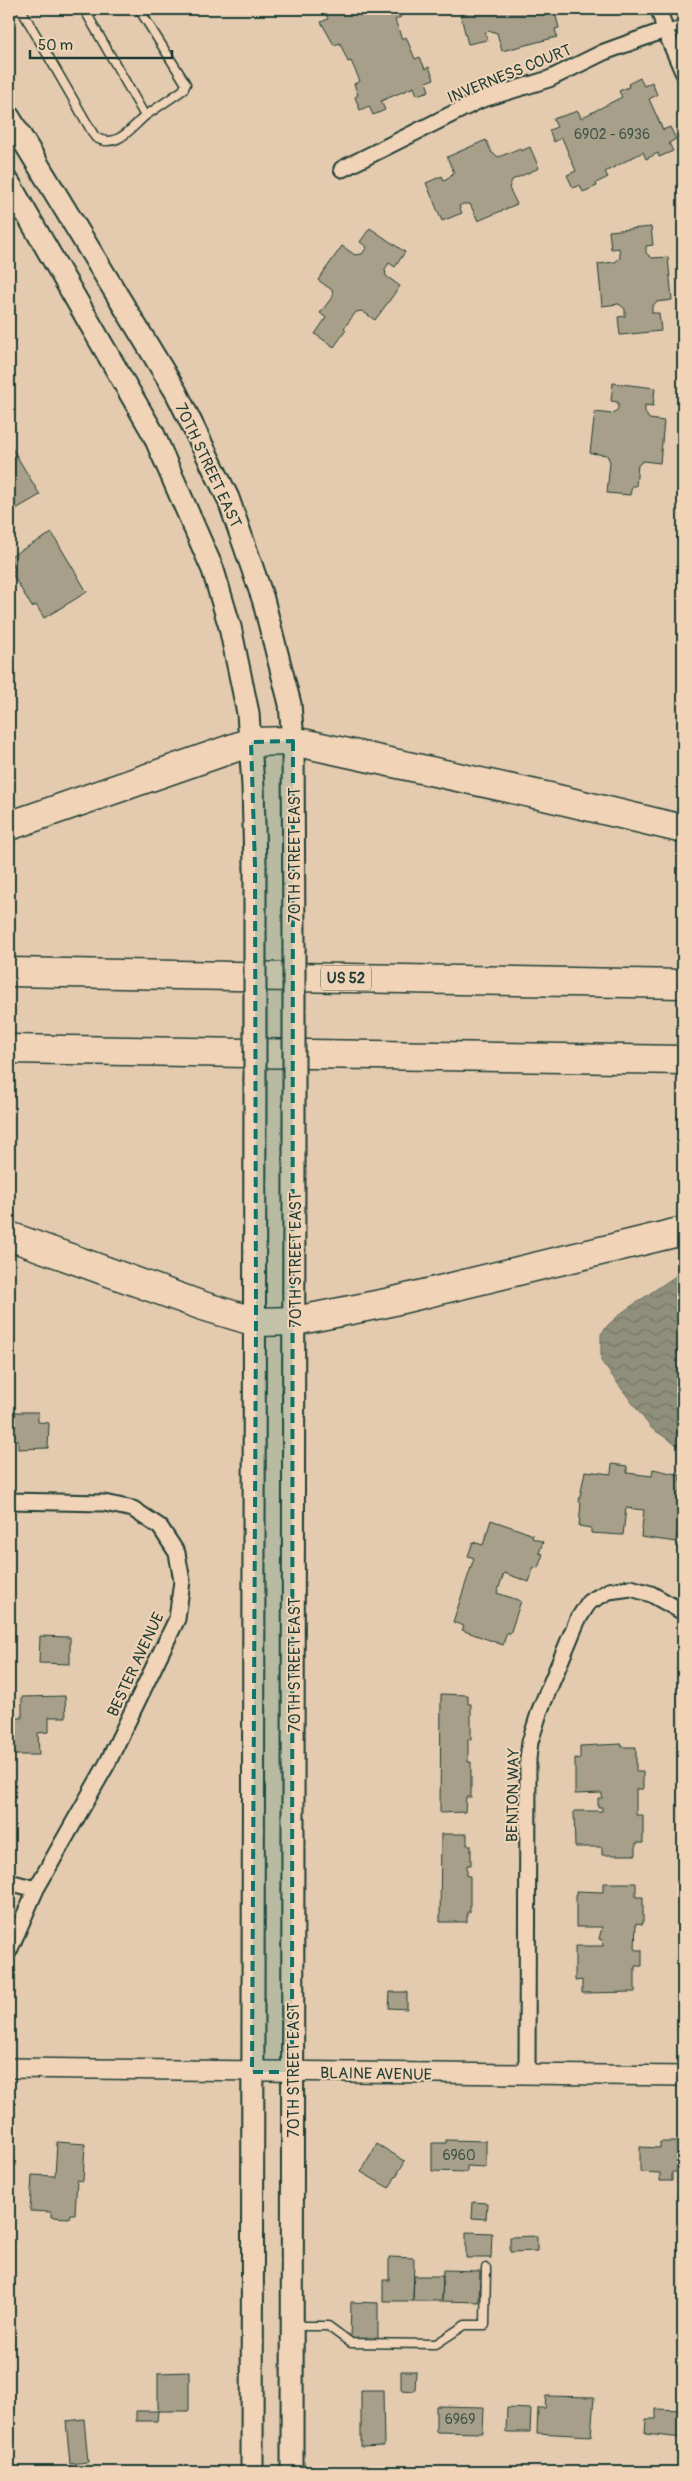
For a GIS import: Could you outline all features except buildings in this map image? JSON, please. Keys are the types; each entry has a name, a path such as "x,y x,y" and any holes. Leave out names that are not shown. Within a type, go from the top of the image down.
{"highway":[{"path":"9,826 251,742 293,742 549,797 683,829"},
{"name":"US 52","path":"9,972 683,984"},
{"path":"9,1048 683,1060"},
{"path":"9,1236 203,1306 256,1322 295,1321 386,1303 683,1231"}],"main road":[{"name":"70TH STREET EAST","path":"9,117 176,392 228,498 264,599 290,704 293,742 294,865 295,1321 292,2472"},
{"path":"9,183 16,211 153,433 195,524 213,570 230,627 248,713 251,742 255,866 256,1322 252,2472"}],"street":[{"path":"659,9 664,30 683,72"},
{"name":"INVERNESS COURT","path":"342,169 480,100 549,79 604,52 664,30"},
{"name":"BESTER AVENUE","path":"9,1501 104,1503 133,1509 160,1527 177,1553 182,1581 177,1619 173,1628 107,1764 36,1890 9,1951"},
{"name":"BENTON WAY","path":"527,2074 528,1759 534,1726 578,1620 589,1602 609,1591 631,1588 651,1594 683,1612"},
{"path":"9,1882 36,1890"},
{"name":"BLAINE AVENUE","path":"9,2068 683,2076"}],"lane":[{"path":"21,9 95,137 102,142 117,141 146,116 183,90 186,84 139,9"},
{"path":"84,9 146,116"},
{"path":"664,30 683,25"},
{"path":"292,2326 328,2326 351,2343 436,2344 465,2325 485,2325 486,2268"}],"highlighted area":[{"path":"293,741 292,2072 252,2072 256,1322 255,866 251,742"}],"water":[{"path":"683,1271 683,1449 651,1428 601,1361 601,1334 624,1311"}]}
